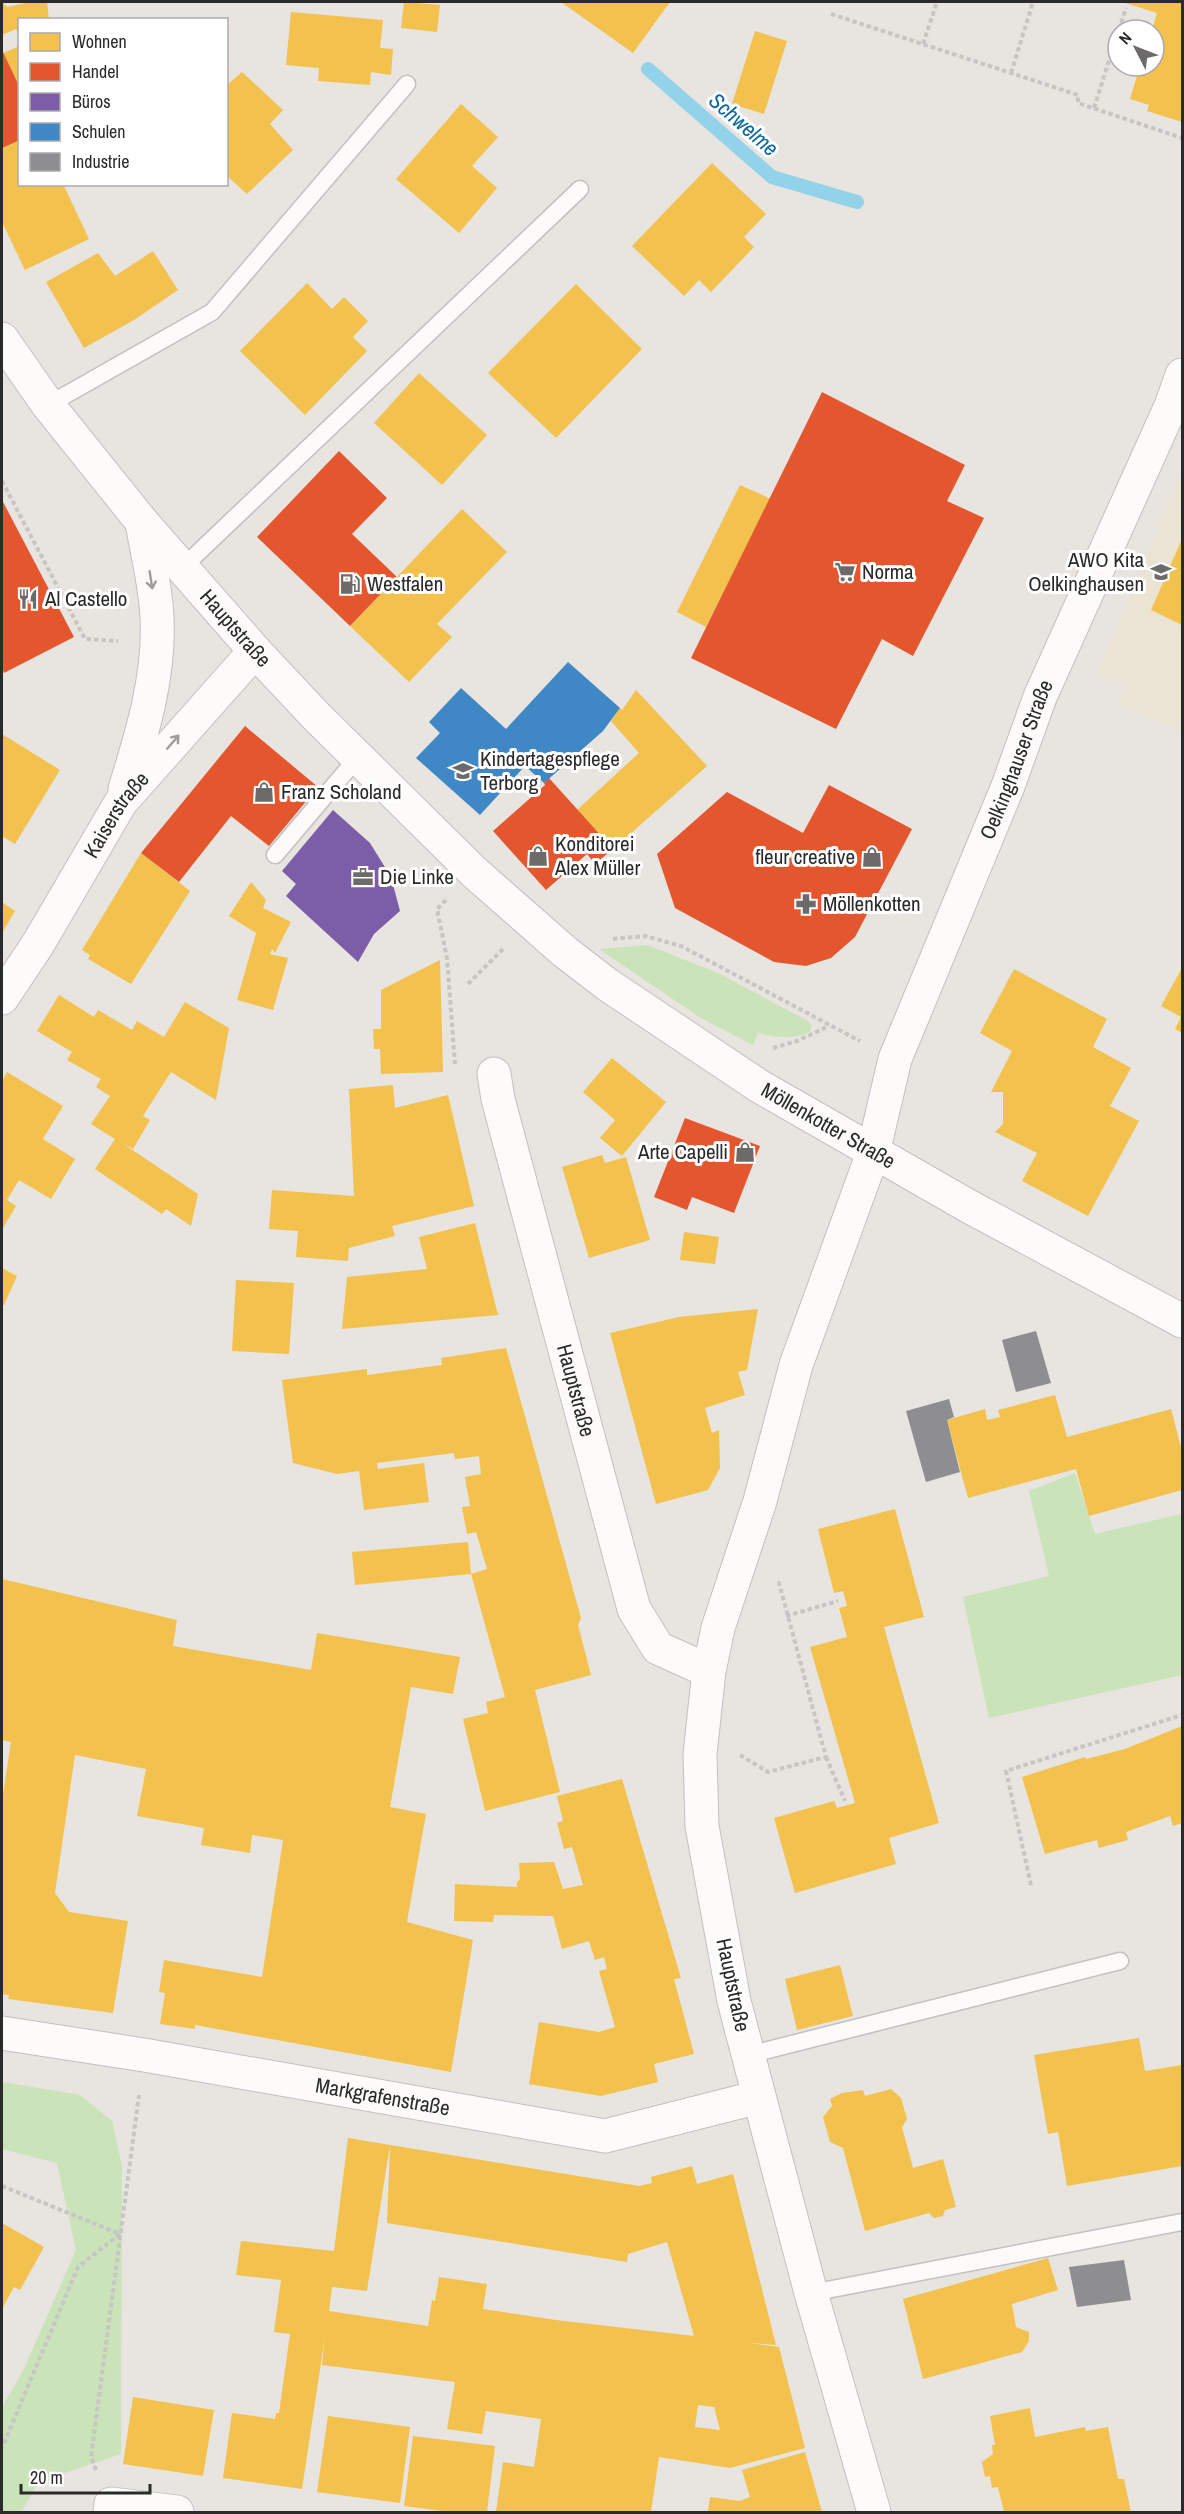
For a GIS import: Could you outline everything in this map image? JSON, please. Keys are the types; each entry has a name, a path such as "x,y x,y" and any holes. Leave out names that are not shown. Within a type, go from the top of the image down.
{"street":[{"name":"Hauptstraße","path":"4,347 142,522 255,651 358,758 497,894"},
{"name":"Oelkinghauser Straße","path":"873,1152 895,1059 1008,786 1040,697 1171,406 1182,375"},
{"path":"121,802 142,733 155,666 157,618 142,522"},
{"name":"Kaiserstraße","path":"2,999 38,944 121,802 255,651"},
{"name":"Möllenkotter Straße","path":"497,894 608,985 759,1086 873,1152 1182,1321"},
{"name":"Hauptstraße","path":"494,1074 498,1099 634,1609 658,1648 709,1671"},
{"name":"Hauptstraße","path":"873,1152 796,1365 760,1501 718,1628 709,1671 700,1754 702,1826 734,2001 811,2293 874,2512"},
{"name":"Markgrafenstraße","path":"2,2033 144,2055 605,2136 759,2097"},
{"path":"110,2508 177,2512"}],"lane":[{"path":"48,405 212,312 407,84"},
{"path":"182,568 580,189"},
{"path":"275,855 358,758"},
{"path":"748,2055 1120,1961"},
{"path":"811,2293 1182,2222"}],"path":[{"path":"923,44 937,2"},
{"path":"1011,73 1033,2"},
{"path":"1122,18 1126,8"},
{"path":"831,14 1078,95 1078,103 1182,138"},
{"path":"1094,108 1106,70"},
{"path":"2,481 85,639 130,642 155,666"},
{"path":"474,872 437,909 447,958 455,1068 494,1074"},
{"path":"468,984 530,922"},
{"path":"565,952 591,934 608,939 645,936 681,946 895,1059"},
{"path":"759,1086 774,1046 797,1041 829,1025"},
{"path":"779,1583 825,1757 845,1801"},
{"path":"786,1616 838,1601"},
{"path":"1031,1885 1006,1772 1182,1715"},
{"path":"700,1754 735,1753 768,1772 825,1757"},
{"path":"110,2508 91,2457 144,2055"},
{"path":"2,2186 120,2234"},
{"path":"2,2448 78,2267 120,2234"}],"shaded area":[{"name":"AWO Kita Oelkinghausen","path":"1182,470 1182,731 1118,705 1126,685 1098,673"}],"green space":[{"path":"647,945 718,973 808,1021 812,1026 810,1032 784,1037 758,1033 753,1045 701,1018 599,949"},
{"path":"1075,1473 1095,1534 1182,1514 1182,1675 989,1718 963,1597 1049,1576 1029,1491"},
{"path":"2,2082 80,2095 112,2121 122,2166 121,2454 38,2482 22,2512 2,2512 2,2407 24,2369 76,2250 57,2163 2,2149"}],"building: Wohnen":[{"path":"2,2 7,7 30,2 47,2 49,18 18,18 18,33 16,29 2,35"},
{"path":"404,2 440,5 437,32 401,28"},
{"path":"561,2 670,2 633,53"},
{"path":"1122,2 1182,2 1182,122 1147,111 1149,105 1130,99 1136,78 1166,78 1166,18 1156,18 1157,13"},
{"path":"291,12 383,20 380,48 393,49 391,75 371,72 370,85 318,81 319,68 286,65"},
{"path":"755,31 787,41 764,114 732,104"},
{"path":"18,47 18,87 3,53"},
{"path":"242,72 283,110 270,124 293,150 247,194 228,177 228,84"},
{"path":"461,104 498,137 472,166 497,188 459,233 396,179"},
{"path":"18,141 18,186 64,186 89,239 25,270 2,222 2,148"},
{"path":"712,163 766,214 744,237 754,247 711,292 699,280 684,296 632,246"},
{"path":"153,251 178,290 134,320 84,348 46,282 98,253 115,276"},
{"path":"307,283 332,309 344,297 368,321 353,337 367,351 305,415 240,351"},
{"path":"576,284 642,349 556,438 488,373"},
{"path":"419,373 487,435 442,485 374,423"},
{"path":"740,485 771,499 706,627 677,612"},
{"path":"462,509 507,552 437,624 452,637 409,682 350,626"},
{"path":"1182,539 1182,625 1151,610"},
{"path":"636,690 707,766 613,849 577,810 639,753 611,721"},
{"path":"2,734 60,770 15,844 2,836"},
{"path":"141,853 190,891 131,984 88,959 90,955 82,950"},
{"path":"251,882 266,900 263,908 291,922 275,953 272,949 270,954 288,958 273,1010 237,1000 256,933 229,916"},
{"path":"2,902 15,911 2,933"},
{"path":"440,960 443,1072 381,1074 380,1049 374,1049 373,1029 381,1029 381,990"},
{"path":"1182,968 1182,1033 1175,1029 1181,1017 1161,1006"},
{"path":"1014,969 1107,1019 1093,1047 1131,1068 1110,1106 1139,1121 1088,1216 1022,1181 1037,1153 995,1132 1003,1124 1003,1092 991,1092 1012,1051 980,1033"},
{"path":"59,995 94,1017 98,1010 132,1030 137,1021 164,1037 185,1002 229,1028 216,1100 171,1072 143,1116 150,1120 133,1149 122,1143 198,1194 191,1226 166,1209 162,1214 95,1169 115,1139 91,1124 110,1096 96,1087 101,1079 67,1060 72,1052 37,1031"},
{"path":"612,1058 666,1102 622,1156 600,1138 615,1120 583,1092"},
{"path":"7,1072 63,1106 43,1139 75,1159 51,1199 19,1180 7,1200 16,1206 3,1228 2,1081"},
{"path":"393,1085 395,1108 448,1095 474,1206 392,1226 395,1236 349,1248 348,1261 296,1257 298,1231 269,1229 272,1190 354,1196 349,1089"},
{"path":"602,1155 605,1163 626,1157 650,1240 589,1258 562,1167"},
{"path":"475,1223 498,1315 342,1329 347,1277 427,1269 419,1237"},
{"path":"684,1232 719,1237 715,1264 680,1260"},
{"path":"2,1268 17,1276 4,1305 2,1305"},
{"path":"236,1280 294,1283 289,1354 232,1351"},
{"path":"758,1309 747,1370 738,1372 745,1395 705,1408 712,1433 719,1430 720,1468 708,1490 656,1504 610,1333 679,1317"},
{"path":"506,1348 581,1618 578,1625 591,1675 535,1690 560,1792 485,1811 463,1719 488,1713 486,1702 505,1697 471,1574 487,1569 476,1532 467,1534 462,1507 470,1506 465,1477 481,1474 479,1456 455,1459 454,1453 377,1463 378,1469 424,1463 429,1502 364,1510 359,1471 337,1474 293,1463 282,1380 367,1369 367,1375 442,1365 441,1358"},
{"path":"1055,1395 1067,1437 1171,1409 1182,1451 1182,1490 1089,1516 1076,1469 968,1498 947,1420 985,1409 987,1420 1000,1417 998,1410"},
{"path":"895,1509 924,1617 884,1627 939,1823 889,1838 896,1864 795,1893 774,1818 834,1801 837,1808 855,1803 810,1647 847,1637 839,1608 847,1606 843,1591 834,1593 818,1529"},
{"path":"468,1542 471,1574 355,1585 352,1552"},
{"path":"2,1579 177,1620 173,1646 311,1670 317,1633 460,1657 453,1694 411,1687 390,1807 426,1814 407,1922 473,1940 451,2072 195,2025 195,2029 160,2024 165,1993 159,1992 164,1960 262,1977 283,1840 252,1835 250,1853 201,1845 204,1828 137,1816 146,1769 75,1755 55,1893 69,1912 128,1921 113,2013 8,1999 9,1995 2,1994 2,1801 11,1742 2,1740"},
{"path":"1182,1726 1182,1823 1173,1826 1170,1816 1126,1832 1128,1840 1099,1848 1097,1840 1045,1854 1022,1777 1085,1757 1086,1759 1125,1749"},
{"path":"622,1779 681,1978 674,1979 694,2054 654,2064 658,2082 601,2096 529,2084 539,2022 599,2032 615,2027 599,1971 607,1969 604,1957 595,1960 589,1941 562,1949 553,1916 494,1915 493,1922 454,1921 455,1884 517,1887 520,1879 519,1863 554,1862 563,1889 583,1885 572,1847 564,1849 557,1823 563,1821 557,1796"},
{"path":"840,1965 853,2016 797,2030 785,1979"},
{"path":"1139,2038 1145,2071 1182,2065 1182,2166 1067,2186 1058,2132 1048,2134 1034,2055"},
{"path":"891,2089 901,2098 907,2119 902,2127 913,2168 943,2159 956,2207 945,2210 943,2216 934,2218 929,2213 865,2231 843,2148 830,2142 823,2117 832,2106 830,2099 842,2093 863,2090 865,2096"},
{"path":"348,2138 639,2186 652,2183 651,2177 692,2166 697,2184 733,2174 776,2345 749,2343 779,2347 805,2448 730,2468 659,2457 651,2512 496,2512 503,2462 534,2467 541,2419 486,2411 482,2434 447,2429 455,2382 322,2365 325,2336 302,2489 223,2478 232,2413 275,2419 276,2413 279,2413 290,2334 274,2332 281,2280 236,2275 241,2241 334,2251","holes":["390,2145 387,2223 627,2262 628,2254 667,2242 694,2336 483,2309 487,2284 439,2277 428,2326 329,2311 332,2287 367,2291","698,2405 714,2407 720,2430 695,2427"]},
{"path":"2,2223 44,2247 20,2290 14,2287 2,2309"},
{"path":"1048,2258 1058,2290 1012,2304 1016,2327 1029,2332 1029,2341 1022,2352 923,2379 903,2299"},
{"path":"133,2397 214,2410 203,2476 123,2464"},
{"path":"1030,2408 1035,2437 1085,2427 1086,2431 1108,2427 1118,2479 1124,2479 1131,2512 1004,2512 998,2487 992,2488 990,2476 985,2477 982,2462 993,2454 992,2445 995,2445 990,2416"},
{"path":"328,2416 410,2427 400,2503 317,2492"},
{"path":"413,2436 495,2446 487,2512 451,2512 404,2506"},
{"path":"805,2452 822,2512 708,2512 710,2497 740,2501 750,2497 742,2470"}],"building: Handel":[{"path":"2,50 18,84 18,141 2,148"},
{"name":"Norma","path":"822,392 965,465 947,501 984,518 913,656 882,639 836,729 691,658"},
{"path":"339,451 387,498 352,534 397,577 350,626 257,537"},
{"name":"Al Castello","path":"2,500 74,637 4,673 2,667"},
{"path":"245,726 318,787 269,846 231,816 179,882 141,853"},
{"path":"549,778 613,849 595,864 587,854 546,890 493,831 545,785 544,783"},
{"path":"829,785 912,829 855,937 831,958 806,966 774,962 675,908 657,854 727,792 803,833"},
{"path":"685,1118 760,1146 734,1213 692,1197 687,1210 654,1197"}],"building: Büros":[{"path":"333,810 370,843 391,877 400,911 374,934 358,962 286,896 296,884 282,871"}],"building: Schulen":[{"path":"568,662 620,708 603,731 544,783 525,766 480,815 416,758 440,733 429,722 461,688 506,729"}],"building: Industrie":[{"path":"1036,1331 1051,1383 1016,1392 1002,1340"},
{"path":"949,1399 954,1417 947,1420 960,1472 926,1482 906,1411"},
{"path":"1124,2260 1131,2300 1077,2307 1069,2267"}],"waterway":[{"name":"Schwelme","path":"648,69 772,177 857,202"}],"place":[{"name":"Norma","path":"845,572"},
{"name":"AWO Kita Oelkinghausen","path":"1161,572"},
{"name":"Westfalen","path":"350,584"},
{"name":"Al Castello","path":"28,599"},
{"name":"Kindertagespflege Terborg","path":"463,771"},
{"name":"Franz Scholand","path":"264,792"},
{"name":"Konditorei Alex Müller","path":"538,856"},
{"name":"fleur creative","path":"872,857"},
{"name":"Die Linke","path":"363,877"},
{"name":"Möllenkotten","path":"806,904"},
{"name":"Arte Capelli","path":"745,1152"}]}
